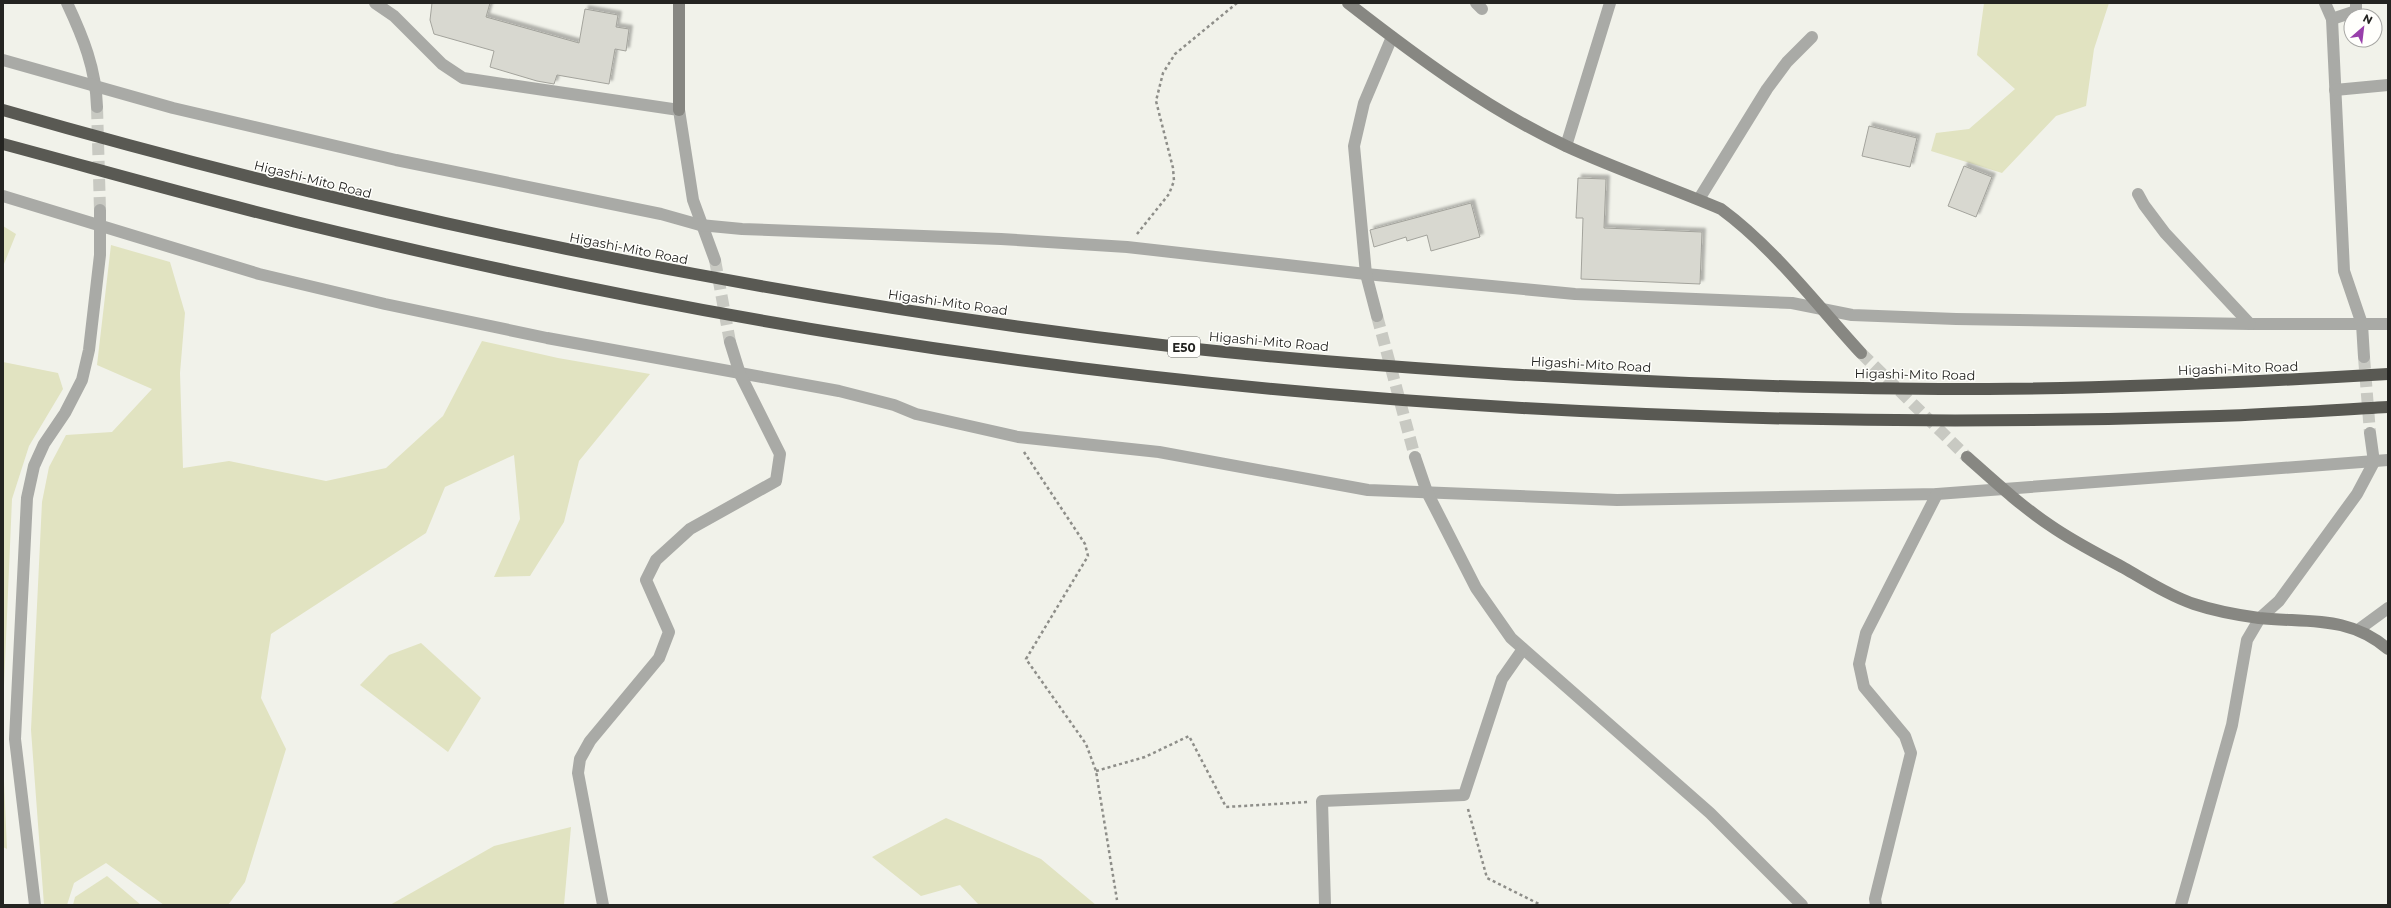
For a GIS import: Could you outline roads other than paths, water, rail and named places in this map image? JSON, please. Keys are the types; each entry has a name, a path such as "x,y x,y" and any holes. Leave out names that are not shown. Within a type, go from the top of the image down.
{"highway":[{"name":"Higashi-Mito Road","path":"3,110 137,149 298,190 496,236 690,274 857,304 1182,347 1406,368 1601,379 1785,387 1989,389 2226,384 2388,374"},
{"path":"3,144 292,221 465,262 670,303 855,336 1179,378 1405,400 1596,412 1785,418 1989,420 2221,416 2388,406"}],"street":[{"path":"67,3 86,46 97,87 97,107"},
{"path":"375,3 394,16 442,64 463,78 679,110"},
{"path":"679,3 679,110 692,200 714,260"},
{"path":"1348,3 1392,37 1471,93 1566,146 1721,209 1738,221 1861,353"},
{"path":"1566,146 1610,3"},
{"path":"2325,3 2332,18 2344,271 2362,324 2364,357"},
{"path":"2332,18 2356,11 2356,3"},
{"path":"1377,316 1366,274 1354,146 1364,103 1392,37"},
{"path":"1699,199 1767,89 1786,62 1812,37"},
{"path":"3,60 173,108 396,160 661,214 700,225 742,229 1000,239 1127,247 1366,274 1575,294 1792,303 1852,315 1956,319 2250,324 2388,324"},
{"path":"2335,90 2388,85"},
{"path":"2138,194 2144,206 2165,233 2250,324"},
{"path":"3,196 100,224 259,274 385,304 547,338 839,391 894,405 916,414 1018,437 1159,452 1368,490 1617,500 1937,494 2388,460"},
{"path":"35,905 15,739 27,498 34,466 44,444 65,413 82,380 89,350 100,255 100,210"},
{"path":"603,905 578,774 580,759 590,741 659,658 669,632 646,580 656,560 690,529 776,481 780,454 740,374 730,342"},
{"path":"2181,905 2232,725 2247,640 2260,618 2280,601 2357,494 2374,462 2370,433"},
{"path":"1416,457 1427,492 1476,588 1511,638 1710,813 1802,905"},
{"path":"1967,457 2001,488 2051,526 2162,590 2193,604 2222,612 2260,618 2328,622 2358,630 2377,640 2388,649"},
{"path":"1876,905 1875,899 1911,753 1906,736 1864,687 1859,664 1866,633 1937,494"},
{"path":"2358,630 2388,608"},
{"path":"1325,905 1322,801 1464,795 1502,679 1523,649"}],"tunnel":[{"path":"97,107 100,210"},
{"path":"715,260 730,342"},
{"path":"1377,316 1415,457"},
{"path":"1861,353 1967,457"},
{"path":"2364,357 2370,433"}]}
